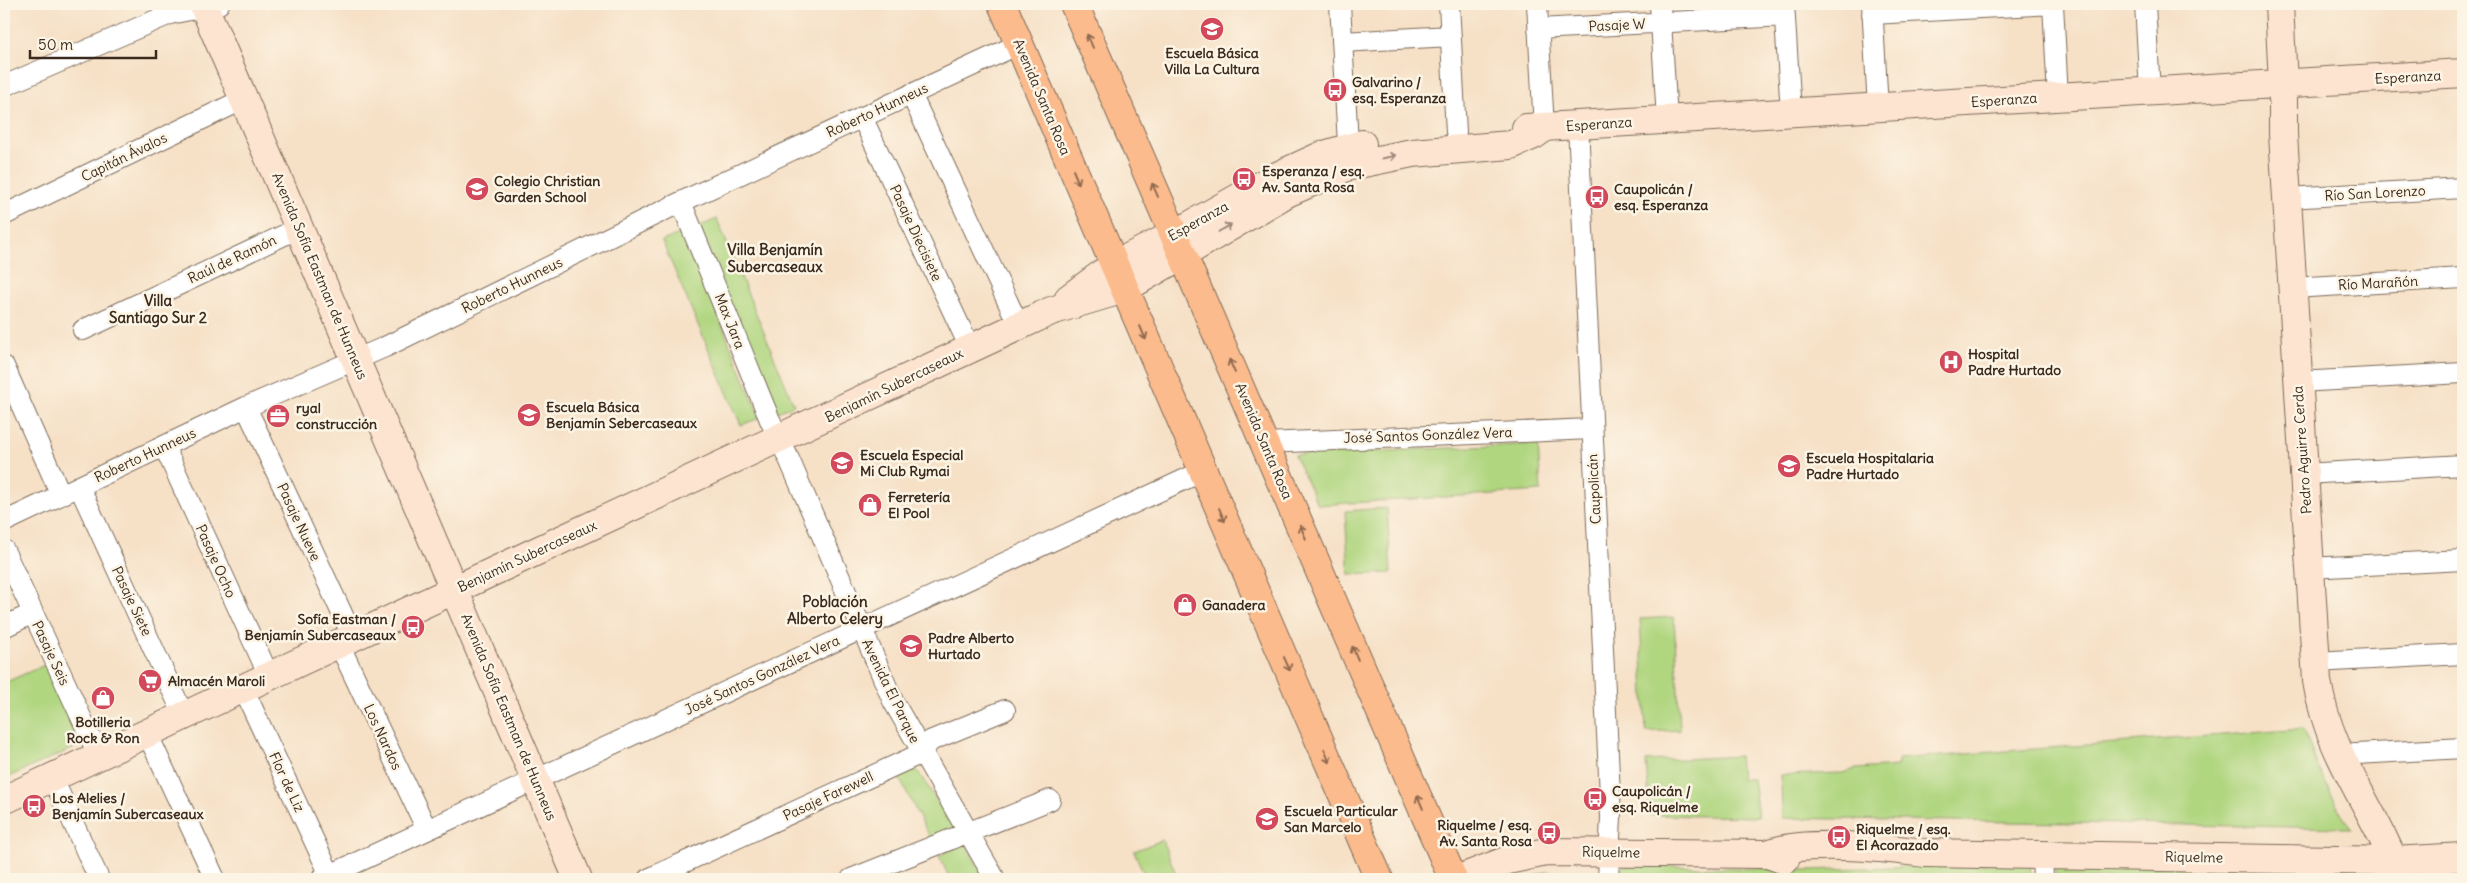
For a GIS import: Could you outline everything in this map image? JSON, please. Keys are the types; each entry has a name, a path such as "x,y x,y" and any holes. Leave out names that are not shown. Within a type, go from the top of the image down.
{"main road":[{"name":"Avenida Santa Rosa","path":"1002,4 1379,879"},
{"name":"Avenida Santa Rosa","path":"1074,4 1453,879"}],"street":[{"path":"1340,4 1349,157"},
{"path":"1449,4 1456,132"},
{"path":"1537,4 1544,128"},
{"path":"1878,108 1872,9 2053,4 2058,97"},
{"path":"2145,4 2150,92"},
{"name":"Pedro Aguirre Cerda","path":"2279,4 2283,84 2283,134 2315,662 2324,717 2339,755 2397,870"},
{"path":"4,86 170,14 209,5"},
{"name":"Avenida Sofía Eastman de Hunneus","path":"209,5 244,99 578,879"},
{"path":"1785,10 1791,113"},
{"name":"Pasaje W","path":"1538,29 1660,13 1785,10"},
{"path":"1660,13 1666,120"},
{"path":"1342,42 1451,36"},
{"name":"Roberto Hunneus","path":"4,522 246,407 385,347 681,202 1019,44"},
{"name":"Esperanza","path":"1119,277 1179,244 1287,193 1349,157 1394,137 2463,73"},
{"path":"911,94 1019,326"},
{"name":"Capitán Ávalos","path":"4,215 244,99"},
{"name":"Pasaje Diecisiete","path":"862,117 970,348"},
{"name":"Caupolicán","path":"1578,125 1611,817 1608,879"},
{"name":"Esperanza","path":"1349,157 1511,145 1534,135 1544,128"},
{"name":"Río San Lorenzo","path":"2287,198 2463,188"},
{"name":"Max Jara","path":"681,202 780,439"},
{"name":"Raúl de Ramón","path":"83,330 299,228"},
{"name":"Benjamín Subercaseaux","path":"4,800 780,439 1119,277"},
{"name":"Río Marañón","path":"2292,288 2463,278"},
{"path":"4,366 11,404 61,495"},
{"path":"2298,382 2463,373"},
{"name":"Pasaje Nueve","path":"246,407 346,640"},
{"name":"José Santos González Vera","path":"1265,443 1591,428"},
{"name":"Avenida El Parque","path":"780,439 893,701 994,879"},
{"name":"Pasaje Ocho","path":"164,446 269,676"},
{"path":"2303,474 2463,465"},
{"name":"José Santos González Vera","path":"326,877 1203,471"},
{"name":"Pasaje Siete","path":"79,486 184,716"},
{"name":"Pasaje Seis","path":"4,550 99,756"},
{"path":"2309,568 2463,560"},
{"path":"4,627 33,613"},
{"name":"Los Nardos","path":"346,640 427,830"},
{"path":"2315,662 2463,654"},
{"name":"Flor de Liz","path":"243,688 326,877"},
{"name":"Pasaje Farewell","path":"648,879 922,753 930,741 1005,710"},
{"path":"147,733 215,879"},
{"path":"2339,755 2463,748"},
{"path":"52,778 99,879"},
{"path":"851,879 1050,800"},
{"name":"Riquelme","path":"1460,879 1508,860 1535,853 1768,854 1788,847 1868,847 2043,867 2397,870 2463,857"}],"green space":[{"path":"717,219 794,405 773,414 698,227"},
{"path":"684,232 760,418 741,425 662,241"},
{"path":"1538,444 1541,491 1318,505 1294,455"},
{"path":"1387,508 1391,573 1349,575 1345,511"},
{"path":"1674,617 1680,730 1646,732 1640,619"},
{"path":"49,663 85,743 4,779 4,683"},
{"path":"2304,729 2324,780 2351,828 1782,818 1781,775 1843,773 1856,769 1897,766 1899,759"},
{"path":"1739,756 1741,779 1753,779 1758,817 1650,815 1646,761"},
{"path":"915,767 957,831 933,843 897,774"},
{"path":"1162,840 1178,879 1146,879 1134,851"},
{"path":"965,843 985,879 950,879 939,856"},
{"path":"2030,862 2031,876 1960,879 1618,879 1617,875 1622,867 1634,865 1810,870"},
{"path":"2054,862 2234,867 2235,878 2056,879"},
{"path":"1545,872 1595,875 1596,879 1528,879"}],"place":[{"name":"Escuela Básica Villa La Cultura","path":"1212,29"},
{"name":"Galvarino / esq. Esperanza","path":"1335,90"},
{"name":"Esperanza / esq. Av. Santa Rosa","path":"1244,179"},
{"name":"Colegio Christian Garden School","path":"477,189"},
{"name":"Caupolicán / esq. Esperanza","path":"1597,197"},
{"name":"Hospital Padre Hurtado","path":"1951,362"},
{"name":"Escuela Básica Benjamín Sebercaseaux","path":"529,415"},
{"name":"ryal construcción","path":"278,416"},
{"name":"Escuela Especial Mi Club Rymai","path":"842,463"},
{"name":"Escuela Hospitalaria Padre Hurtado","path":"1789,466"},
{"name":"Ferretería El Pool","path":"870,505"},
{"name":"Ganadera","path":"1185,605"},
{"name":"Sofía Eastman / Benjamín Subercaseaux","path":"413,627"},
{"name":"Padre Alberto Hurtado","path":"911,646"},
{"name":"Almacén Maroli","path":"150,681"},
{"name":"Botilleria Rock & Ron","path":"103,698"},
{"name":"Caupolicán / esq. Riquelme","path":"1595,799"},
{"name":"Los Alelies / Benjamín Subercaseaux","path":"34,806"},
{"name":"Escuela Particular San Marcelo","path":"1267,819"},
{"name":"Riquelme / esq. Av. Santa Rosa","path":"1549,833"},
{"name":"Riquelme / esq. El Acorazado","path":"1839,837"}],"district":[{"name":"Villa Benjamín Subercaseaux","path":"775,258"},
{"name":"Villa Santiago Sur 2","path":"158,308"},
{"name":"Población Alberto Celery","path":"835,610"}]}
